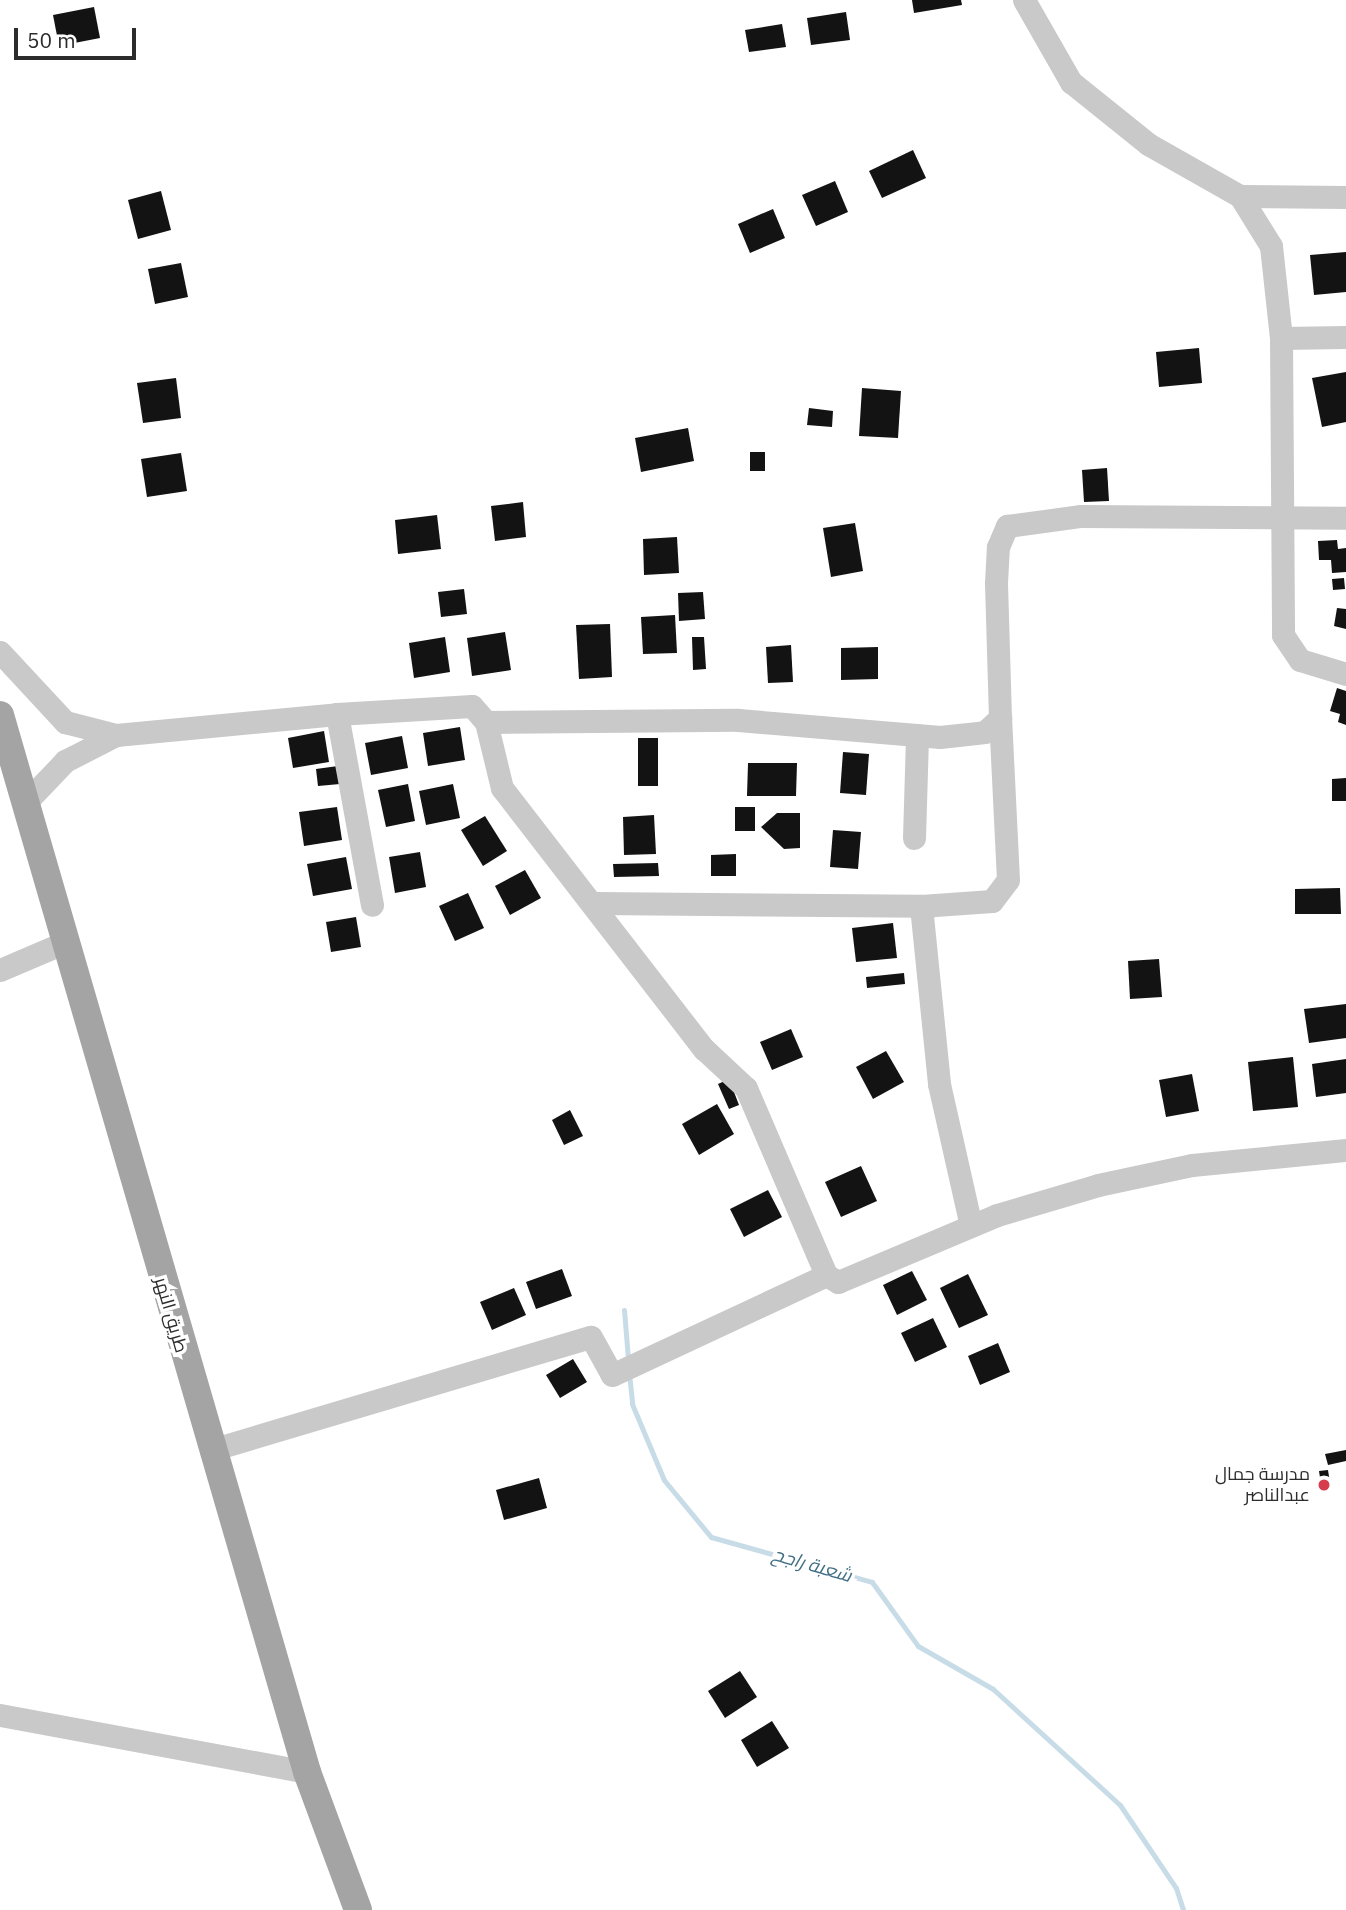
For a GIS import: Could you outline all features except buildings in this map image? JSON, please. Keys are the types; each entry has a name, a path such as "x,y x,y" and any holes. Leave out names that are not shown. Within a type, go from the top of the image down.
{"main road":[{"name":"طريق النهر","path":"0,715 63,943 307,1772 358,1910"}],"street":[{"path":"1024,0 1070,82 1147,144 1240,196 1346,197"},
{"path":"1240,196 1271,246 1281,338 1283,635 1300,660 1346,674"},
{"path":"1281,338 1346,337"},
{"path":"595,903 978,906 992,901 1008,880 996,583 998,547 1007,526 1081,516 1225,513 1283,519 1346,518"},
{"path":"0,652 65,722 116,736"},
{"path":"26,802 65,761 116,736 337,714 472,706 486,722 502,788 595,903 704,1049 746,1088 826,1275 838,1282 997,1215 1098,1185 1192,1165 1346,1150"},
{"path":"337,714 372,905"},
{"path":"486,722 738,720 917,735 985,732 1000,718"},
{"path":"914,838 917,735"},
{"path":"921,906 939,1084 969,1217"},
{"path":"0,970 63,943"},
{"path":"211,1450 591,1336 612,1375 826,1275"},
{"path":"0,1716 307,1772"}],"waterway":[{"name":"شعبة راجح","path":"624,1310 628,1359"},
{"name":"شعبة راجح","path":"629,1373 632,1404 664,1480 711,1537 872,1582 918,1646 993,1689 1120,1805 1176,1888 1183,1910"}],"place":[{"name":"مدرسة جمال عبدالناصر","path":"1324,1485"}]}
